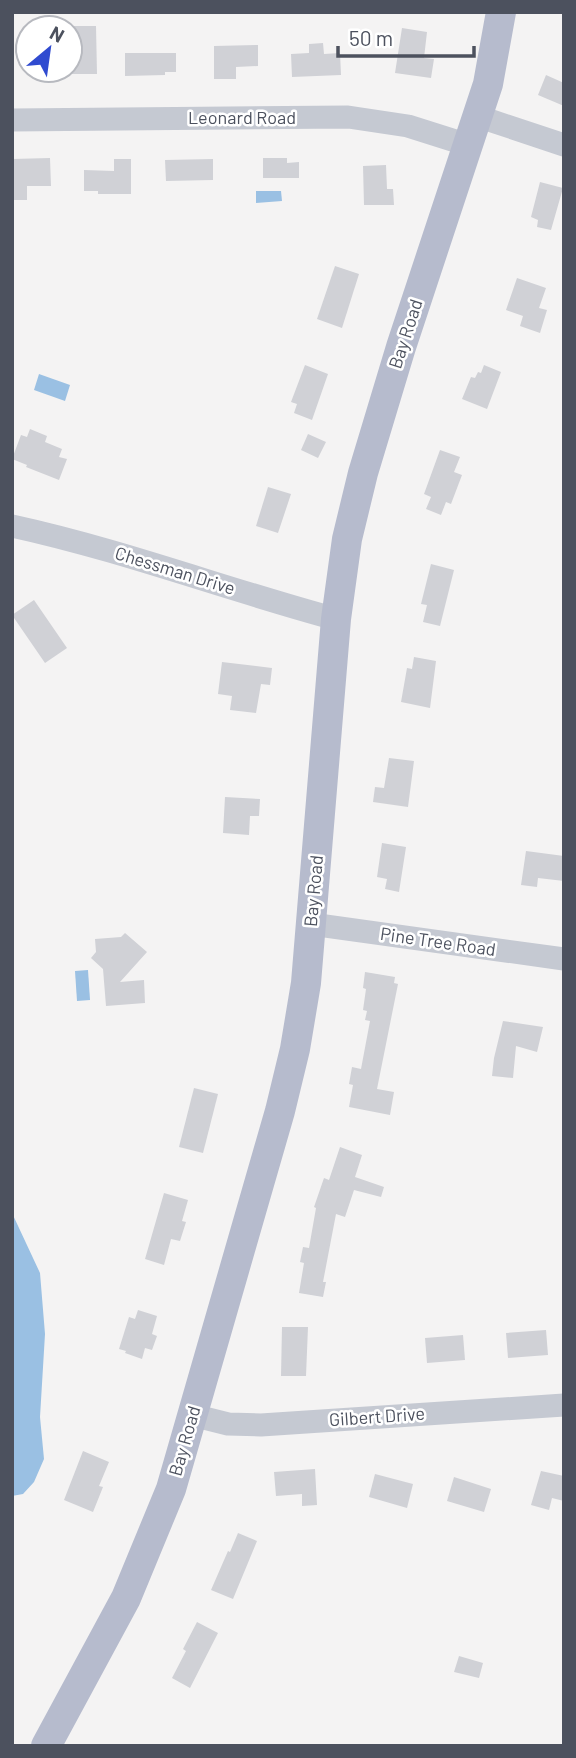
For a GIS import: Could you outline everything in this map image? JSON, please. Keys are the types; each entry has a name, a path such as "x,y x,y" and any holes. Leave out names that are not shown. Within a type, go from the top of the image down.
{"main road":[{"name":"Bay Road","path":"46,1746 126,1598 171,1489 280,1111 303,1004 336,619 347,539 363,472 401,347 488,84 501,12"}],"street":[{"path":"477,116 564,145"},
{"name":"Leonard Road","path":"12,120 348,117 408,126 468,145"},
{"name":"Chessman Drive","path":"12,526 191,574 336,619"},
{"name":"Pine Tree Road","path":"311,924 564,959"},
{"name":"Gilbert Drive","path":"192,1415 228,1424 261,1425 564,1405"}],"water":[{"path":"256,191 281,191 282,201 256,203"},
{"path":"39,374 70,385 65,401 34,390"},
{"path":"88,970 90,1000 77,1001 75,971"},
{"path":"12,1213 40,1273 45,1334 40,1417 44,1459 34,1482 23,1494 12,1496"}],"building":[{"path":"84,26 96,26 97,74 84,74"},
{"path":"402,28 427,32 424,58 434,59 431,78 395,73"},
{"path":"323,43 324,54 340,53 341,75 292,77 291,54 309,53 309,44"},
{"path":"258,45 258,66 236,67 236,79 214,79 214,46"},
{"path":"125,53 176,53 176,72 165,72 165,75 125,76"},
{"path":"546,75 564,83 564,106 538,95"},
{"path":"50,158 51,186 27,186 27,200 12,200 12,159"},
{"path":"263,158 287,158 287,163 299,162 299,178 263,178"},
{"path":"114,159 131,159 131,194 98,194 98,191 84,191 84,170 114,171"},
{"path":"213,159 213,180 166,181 165,160"},
{"path":"386,165 387,189 393,189 394,205 364,205 363,166"},
{"path":"540,182 563,188 551,230 537,227 538,220 531,217"},
{"path":"335,266 359,274 342,328 317,319"},
{"path":"517,278 546,288 539,308 547,310 540,333 520,326 523,316 506,310"},
{"path":"305,365 328,374 312,420 294,413 297,404 291,402"},
{"path":"484,365 501,372 487,409 462,399 471,377 475,378 478,372 481,373"},
{"path":"30,429 47,436 45,442 62,449 59,457 67,459 59,480 12,459 21,435 27,437"},
{"path":"308,434 326,442 318,458 301,450"},
{"path":"440,450 460,457 454,472 462,475 451,504 446,502 441,515 426,509 431,497 424,494"},
{"path":"268,487 291,494 278,533 256,526"},
{"path":"431,564 454,570 440,626 423,622 427,605 421,604"},
{"path":"34,600 67,648 45,663 12,615"},
{"path":"414,657 436,661 430,708 401,702 407,668 412,669"},
{"path":"222,662 272,668 270,685 261,684 256,713 230,710 232,696 218,694"},
{"path":"389,758 414,761 408,807 373,802 375,787 384,788"},
{"path":"225,797 260,799 259,816 250,816 249,835 223,833"},
{"path":"382,843 406,847 399,892 385,889 387,879 377,877"},
{"path":"526,851 564,856 564,881 538,878 537,887 521,885"},
{"path":"125,933 147,952 120,982 144,980 145,1003 106,1006 103,969 91,958 96,952 95,939 121,937"},
{"path":"365,972 395,977 394,983 398,984 377,1089 394,1092 390,1115 349,1107 353,1085 349,1084 352,1067 361,1069 370,1021 365,1020 367,1011 363,1010"},
{"path":"503,1021 543,1027 537,1052 516,1046 513,1078 492,1076"},
{"path":"194,1088 218,1094 203,1153 179,1147"},
{"path":"340,1147 362,1155 355,1177 384,1187 381,1197 354,1190 345,1217 336,1214 323,1282 326,1282 323,1297 299,1293 304,1263 300,1262 303,1247 309,1248 316,1208 314,1207 324,1178 329,1180"},
{"path":"164,1193 188,1200 182,1221 186,1222 180,1241 171,1239 164,1265 145,1259"},
{"path":"138,1310 157,1316 152,1334 157,1336 152,1350 145,1348 142,1359 119,1349 129,1317 135,1319"},
{"path":"282,1327 308,1327 306,1376 281,1376"},
{"path":"546,1330 548,1355 508,1358 506,1333"},
{"path":"463,1335 465,1360 427,1363 425,1338"},
{"path":"83,1451 109,1462 99,1486 103,1487 93,1512 64,1500"},
{"path":"315,1469 317,1505 302,1506 302,1494 276,1496 274,1472"},
{"path":"541,1471 564,1476 564,1501 552,1498 549,1510 531,1505"},
{"path":"375,1474 413,1484 407,1508 369,1497"},
{"path":"454,1477 491,1489 484,1512 447,1501"},
{"path":"238,1533 257,1541 233,1599 211,1590"},
{"path":"197,1622 218,1633 190,1688 172,1678"},
{"path":"459,1656 483,1663 479,1678 454,1672"}]}
